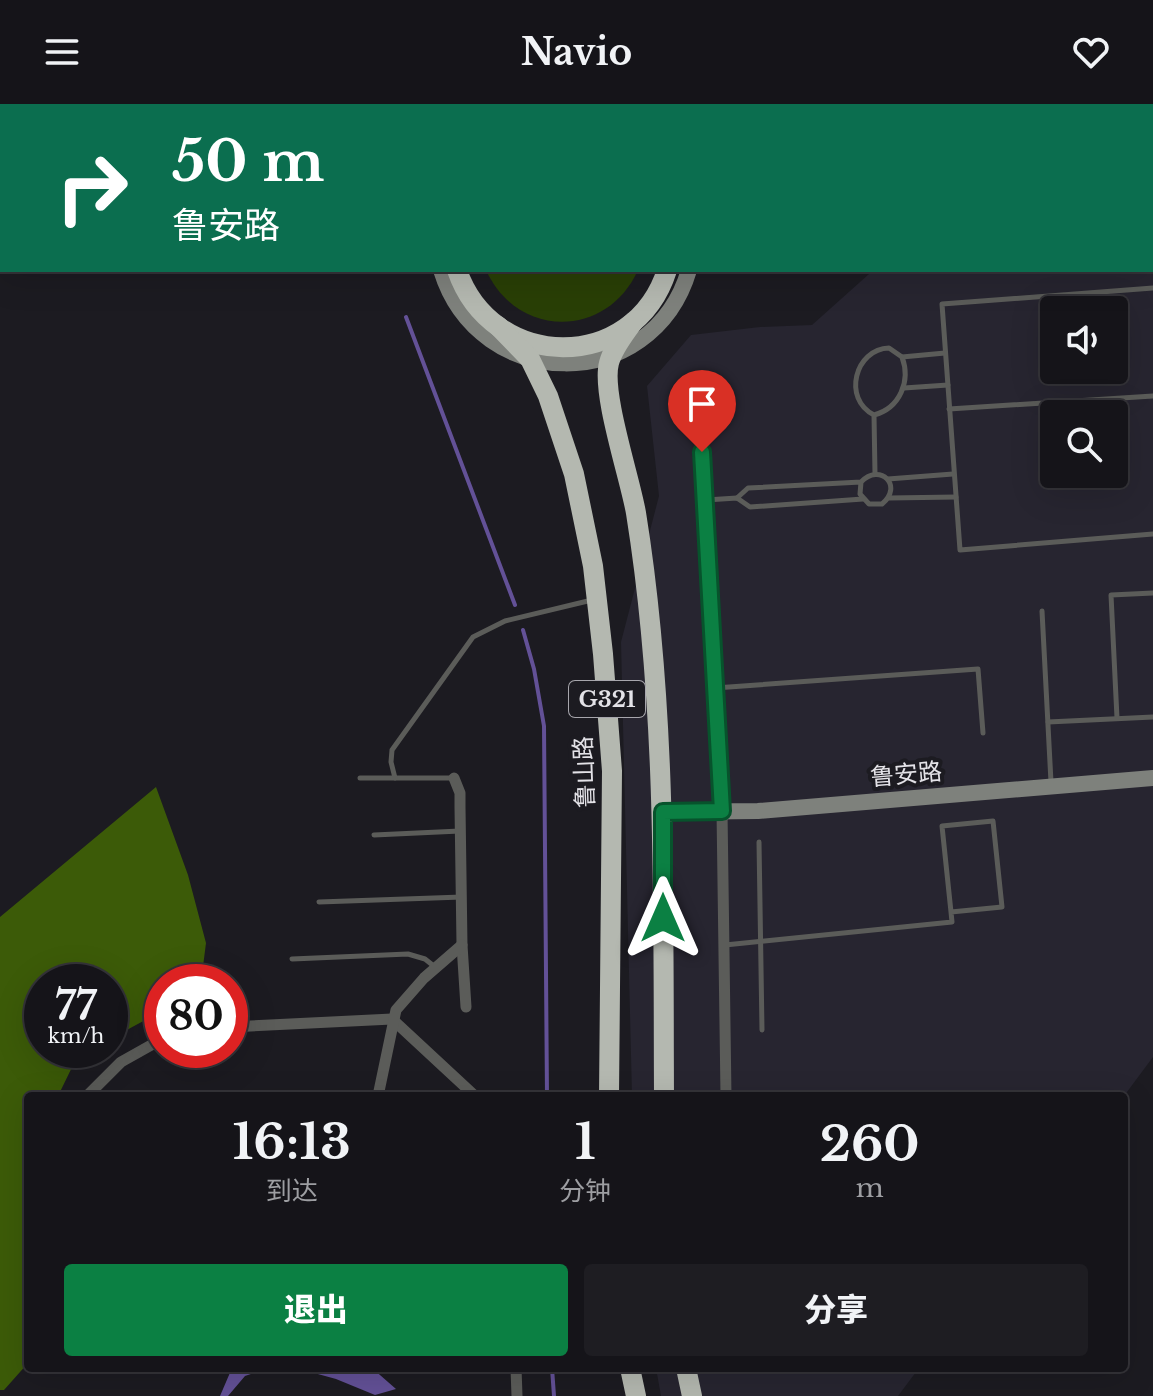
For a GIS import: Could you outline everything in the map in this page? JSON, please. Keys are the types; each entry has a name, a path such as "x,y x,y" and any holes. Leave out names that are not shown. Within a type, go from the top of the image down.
{"highway":[{"name":"鲁山路","path":"458,272 474,303 530,359 548,396 574,474 587,532 597,599 612,771 609,1092"},
{"path":"611,356 655,296 666,272"},
{"path":"498,326 530,343 567,347 602,340 633,322"},
{"name":"G321","path":"611,356 607,374 641,547 658,701 663,812 664,1092"},
{"path":"631,1372 636,1396"},
{"path":"687,1372 692,1396"}],"street":[{"path":"442,272 454,300 472,324 494,343 530,359 565,364 611,356 645,337 665,317 680,294 688,272"},
{"path":"701,427 722,811 726,1092"},
{"path":"454,778 460,793 466,1007"},
{"name":"鲁安路","path":"663,812 758,811 1153,778"},
{"path":"379,1092 392,1019 402,1002 462,945"},
{"path":"248,1026 392,1019 471,1092"},
{"path":"91,1092 121,1062 144,1049"},
{"path":"516,1372 517,1396"}],"lane":[{"path":"1153,288 942,304 960,550 1153,534"},
{"path":"874,415 891,406 904,388 902,357 893,349 879,349 868,356 859,369 855,383 857,399 874,415 875,474"},
{"path":"902,357 945,353"},
{"path":"904,388 948,385"},
{"path":"949,409 1153,396"},
{"path":"953,474 887,479 875,474 861,482 859,491 869,504 878,505 888,498 956,497"},
{"path":"887,479 891,486 888,498"},
{"path":"737,498 748,488 861,482"},
{"path":"705,500 737,498 750,507 863,499"},
{"path":"1117,718 1111,595 1153,593"},
{"path":"395,778 392,750 473,637 505,621 597,599"},
{"path":"1042,611 1052,787"},
{"path":"714,688 978,669 983,733"},
{"path":"1048,722 1153,717"},
{"path":"360,778 454,778"},
{"path":"724,945 952,922 942,826 993,821 1002,907 951,912"},
{"path":"374,835 461,831"},
{"path":"759,842 762,1030"},
{"path":"319,902 462,897"},
{"path":"292,959 408,954 425,959 436,967"}],"shaded area":[{"path":"1153,272 1153,1057 1127,1092 632,1092 621,642 659,496 647,386 691,335 812,325 869,274"},
{"path":"230,1372 257,1372 245,1376 228,1396 220,1396"},
{"path":"311,1372 377,1372 396,1389 375,1395"},
{"path":"657,1372 916,1372 898,1396 661,1396"}],"green space":[{"path":"487,272 637,272 624,293 606,309 584,319 562,322 540,319 518,309 500,293"},
{"path":"156,787 188,875 206,943 203,964 144,964 144,1021 128,1029 128,964 24,964 24,1068 72,1068 60,1092 24,1092 24,1368 4,1390 0,1390 0,917"}],"waterway":[{"path":"406,317 515,605"},
{"path":"523,630 534,669 544,726 547,1092"},
{"path":"552,1372 554,1396"}],"route":[{"path":"663,918 663,812 722,811 702,452"}]}
